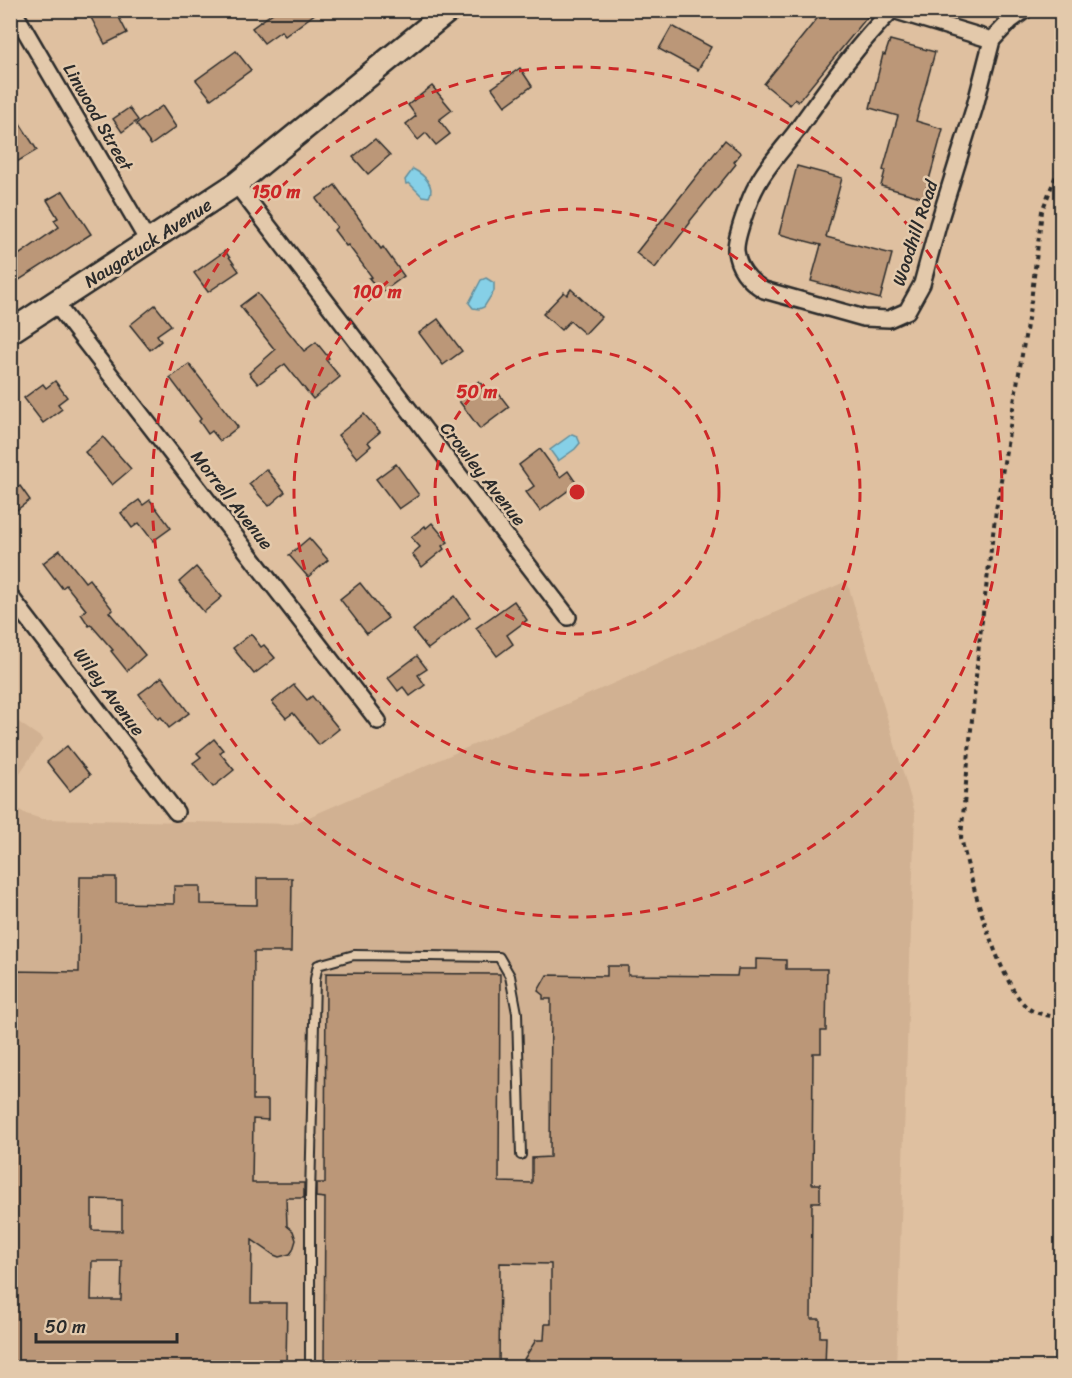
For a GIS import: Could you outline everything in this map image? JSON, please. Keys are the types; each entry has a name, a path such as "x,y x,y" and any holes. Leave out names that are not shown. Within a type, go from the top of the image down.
{"main road":[{"name":"Naugatuck Avenue","path":"10,332 236,184 449,10"}],"street":[{"name":"Linwood Street","path":"13,10 149,243"},
{"name":"Woodhill Road","path":"893,10 867,35 757,185 738,236 736,249 739,265 744,274 752,283 764,290 864,318 889,319 907,310 922,284 975,106 992,40"},
{"path":"893,10 992,40 1010,21 1025,10"},
{"name":"Crowley Avenue","path":"236,184 568,617"},
{"name":"Morrell Avenue","path":"55,303 378,721"},
{"name":"Wiley Avenue","path":"10,596 176,812"}],"lane":[{"path":"310,1368 310,1197 315,978 318,965 354,955 499,957 510,976 517,1012 521,1155"}],"path":[{"path":"1062,160 1042,211 1031,301 996,510 979,644 961,837 966,863 983,918 1012,991 1029,1009 1052,1017 1062,1017"}],"shaded area":[{"path":"847,581 915,813 896,1367 11,1367 10,804 26,814 42,819 293,824"},
{"path":"11,717 43,739 11,786"}],"water":[{"path":"413,169 421,174 430,185 429,197 422,196 409,183 406,184 405,180"},
{"path":"486,278 494,283 494,291 484,307 473,308 469,303 481,280"},
{"path":"572,434 577,436 580,443 558,461 550,450"}],"building":[{"path":"87,10 115,10 127,33 105,44"},
{"path":"277,10 320,10 285,36 281,31 264,43 252,28"},
{"path":"824,10 873,10 798,102 795,99 790,105 764,84"},
{"path":"672,26 711,47 698,70 659,49"},
{"path":"890,40 935,52 916,121 943,129 924,198 881,186 885,171 883,170 898,116 870,108 883,54 885,55"},
{"path":"236,51 251,70 211,99 196,80"},
{"path":"520,68 532,86 505,106 492,88"},
{"path":"432,86 452,110 439,120 450,134 436,145 426,133 418,140 406,124 416,116 408,105"},
{"path":"162,106 176,127 151,145 136,124"},
{"path":"10,108 37,150 10,166"},
{"path":"129,108 138,120 122,132 113,119"},
{"path":"375,139 390,155 368,174 353,157"},
{"path":"725,140 741,153 734,162 736,164 655,268 636,253"},
{"path":"797,166 842,178 826,237 892,254 880,299 811,281 821,245 779,234"},
{"path":"335,185 381,249 383,247 404,276 381,293 369,278 372,277 334,230 337,227 316,199"},
{"path":"63,191 91,234 10,286 10,261 59,227 54,220 58,218 47,200"},
{"path":"225,251 239,271 208,292 194,273"},
{"path":"571,289 601,317 585,334 570,321 561,330 543,314 564,292 567,295"},
{"path":"257,293 304,351 316,342 329,358 326,360 340,377 313,399 285,364 258,384 249,373 275,350 240,306"},
{"path":"155,305 171,325 157,335 161,341 150,350 130,325"},
{"path":"438,319 462,351 443,365 419,333"},
{"path":"189,364 238,427 220,441 212,431 208,434 199,421 201,419 170,378"},
{"path":"55,381 67,397 58,404 62,409 43,423 24,398 43,384 46,388"},
{"path":"479,381 490,395 496,390 509,407 480,429 459,401 463,397 461,394"},
{"path":"364,414 380,432 368,442 371,446 357,458 338,435"},
{"path":"103,437 131,469 112,485 85,452"},
{"path":"540,449 560,477 568,471 577,484 540,511 526,492 534,486 519,465"},
{"path":"396,464 419,495 399,509 376,479"},
{"path":"266,469 285,492 269,506 249,484"},
{"path":"20,486 30,500 10,515 10,493"},
{"path":"139,500 143,505 150,500 171,528 153,541 139,523 132,528 121,513"},
{"path":"432,523 448,542 442,546 444,549 422,567 412,554 420,547 411,537"},
{"path":"309,538 328,560 308,577 289,555"},
{"path":"60,550 85,582 89,579 113,610 109,612 145,655 127,671 111,651 113,650 91,625 89,626 81,614 86,610 66,585 62,588 43,563"},
{"path":"196,567 222,597 204,612 179,582"},
{"path":"360,583 388,618 367,634 340,599"},
{"path":"455,596 470,617 428,649 413,630"},
{"path":"514,601 527,620 507,635 513,644 497,656 476,628"},
{"path":"251,634 261,647 264,645 275,658 254,674 233,648"},
{"path":"417,656 427,669 418,675 425,685 410,696 403,687 398,691 388,678"},
{"path":"162,677 189,713 169,728 161,717 158,719 139,694"},
{"path":"294,685 307,700 312,696 339,729 319,745 293,713 286,718 272,702"},
{"path":"214,739 223,750 220,753 234,770 213,787 193,763 201,757 197,753"},
{"path":"67,746 90,775 70,791 47,762"},
{"path":"80,877 116,877 116,903 174,904 174,886 200,886 200,904 257,905 257,878 292,878 291,952 254,952 253,1100 268,1100 268,1120 253,1119 252,1183 304,1183 304,1198 286,1198 287,1226 293,1231 296,1240 290,1254 279,1257 252,1240 251,1303 287,1303 286,1368 10,1368 10,971 79,972","holes":["92,1199 122,1200 122,1231 92,1230","92,1261 122,1261 121,1300 91,1300"]},
{"path":"756,959 786,960 786,969 827,969 826,1031 821,1031 821,1053 813,1053 812,1184 820,1184 820,1202 812,1202 811,1319 820,1319 820,1337 826,1337 825,1368 537,1368 524,1359 536,1340 544,1340 545,1324 551,1324 551,1264 500,1263 499,1368 324,1368 325,1198 316,1197 316,1183 325,1183 326,973 500,974 499,1182 532,1183 532,1158 550,1157 551,999 543,999 543,995 538,991 547,975 607,976 607,966 628,966 628,975 737,976 738,969 756,969"}]}
